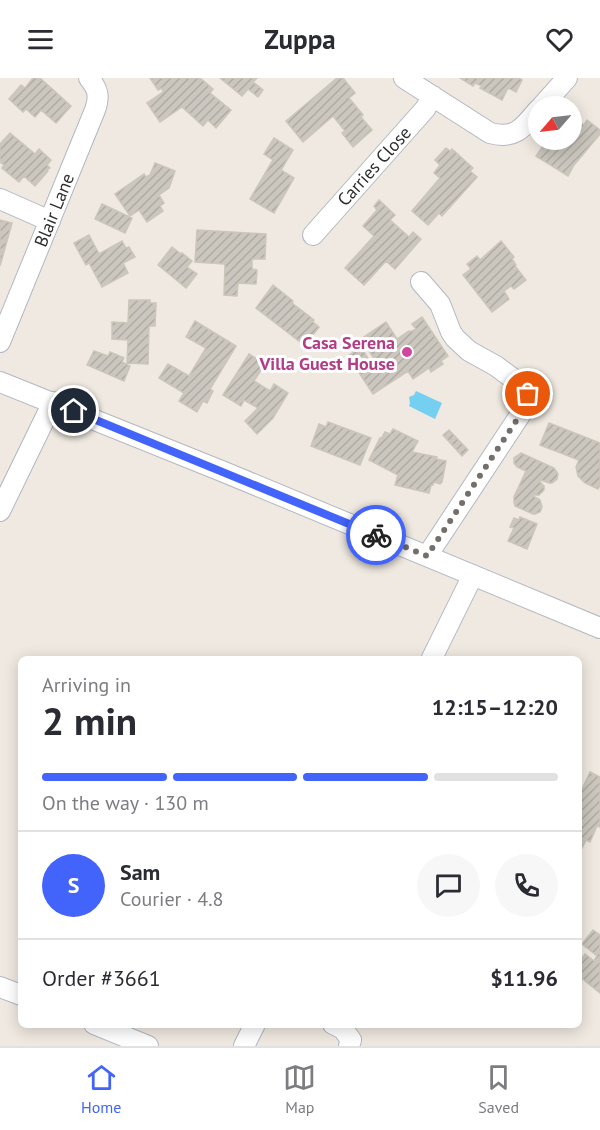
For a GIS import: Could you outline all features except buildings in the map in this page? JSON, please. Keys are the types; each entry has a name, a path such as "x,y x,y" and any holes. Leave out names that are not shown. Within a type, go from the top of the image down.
{"street":[{"name":"Blair Lane","path":"0,342 98,103 97,90 89,78"},
{"path":"404,78 490,133 514,134 528,121"},
{"path":"551,96 567,78"},
{"name":"Carries Close","path":"313,235 425,109 433,96"},
{"path":"0,199 50,221"},
{"path":"421,282 436,297 455,338 469,351 496,366 523,386 529,399 427,556"},
{"path":"0,382 600,628"},
{"path":"0,511 53,402"},
{"path":"433,656 473,575"},
{"path":"0,987 18,994"},
{"path":"104,1028 148,1046"},
{"path":"244,1046 253,1028"},
{"path":"341,1028 351,1040 349,1046"}],"water":[{"path":"416,391 442,403 435,419 409,406 409,397"}],"way so far":[{"path":"376,535 427,556 528,403 528,394"}],"place":[{"name":"Casa Serena Villa Guest House","path":"407,352"}],"route":[{"path":"74,411 376,535"}]}
